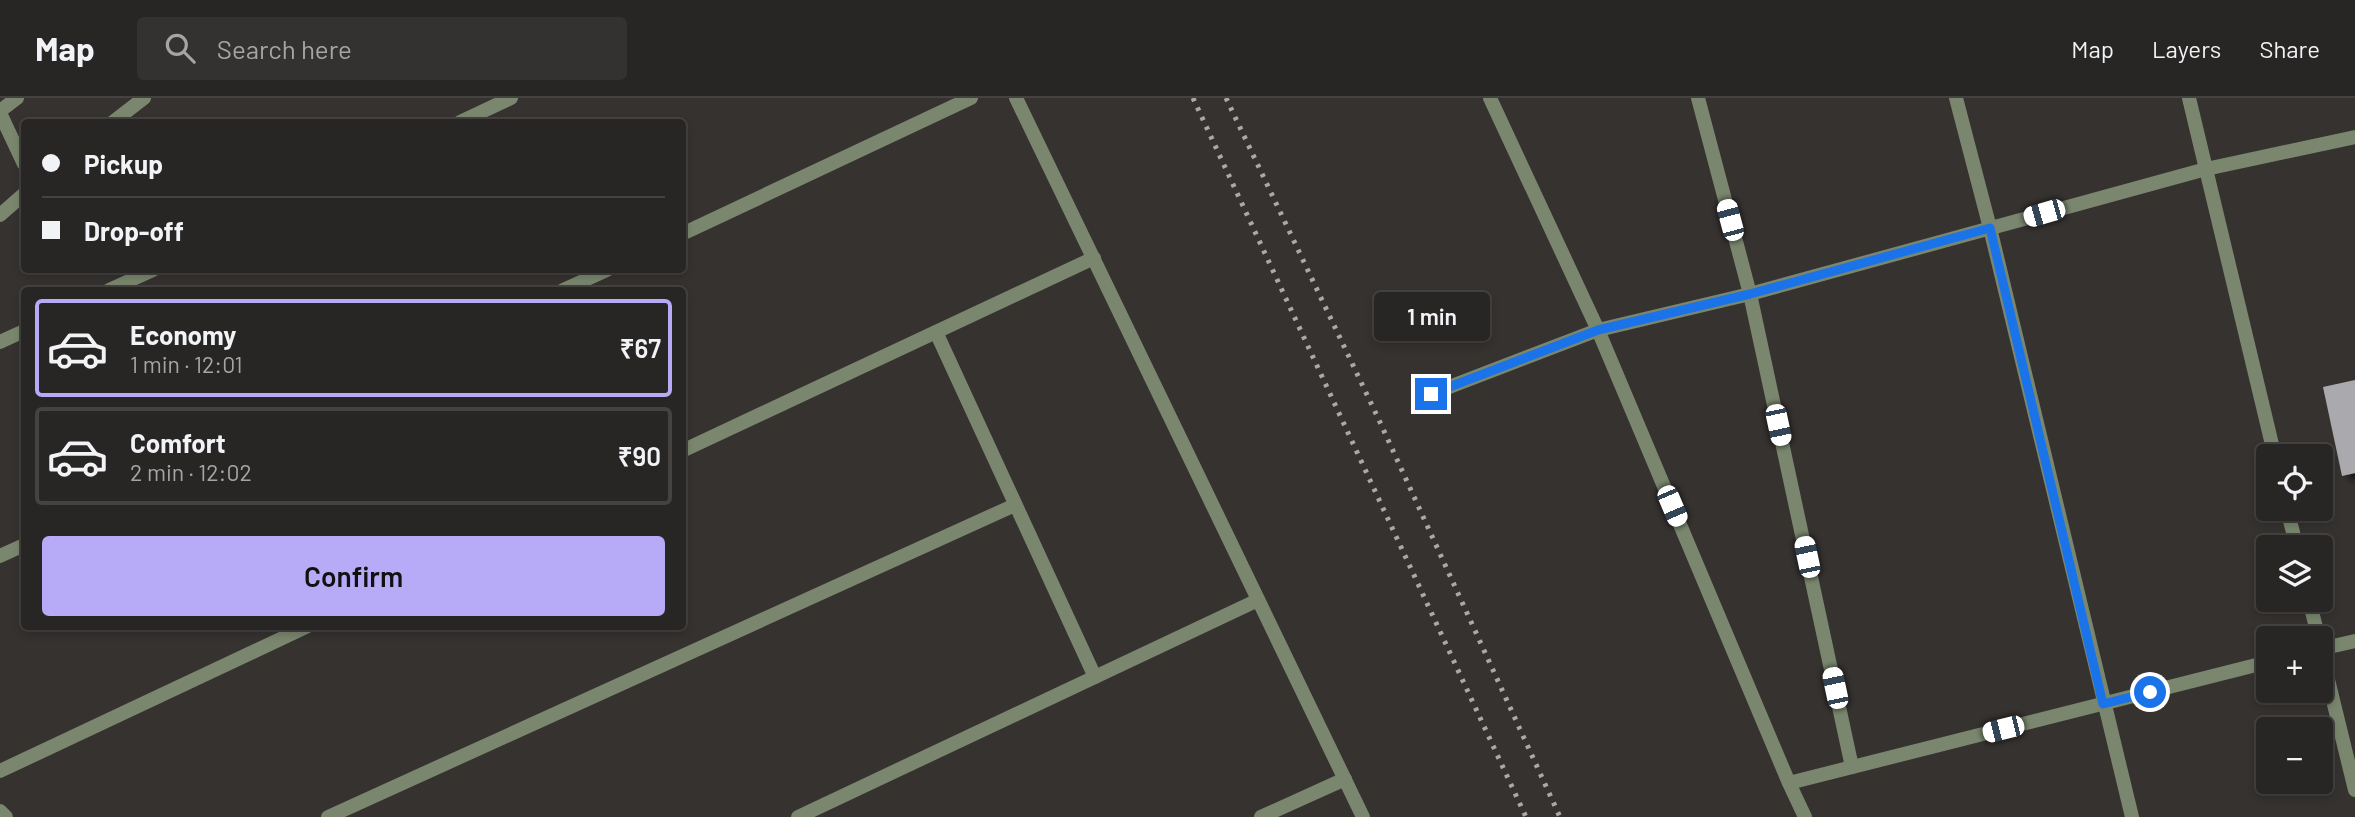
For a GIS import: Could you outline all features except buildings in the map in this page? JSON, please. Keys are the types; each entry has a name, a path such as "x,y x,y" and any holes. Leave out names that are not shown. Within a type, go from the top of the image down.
{"street":[{"path":"17,98 0,112 21,158"},
{"path":"117,119 144,98"},
{"path":"466,119 511,98"},
{"path":"686,232 971,98"},
{"path":"1016,98 1363,817"},
{"path":"1490,98 1598,330 1805,817"},
{"path":"1698,98 1750,294 1852,767"},
{"path":"1956,98 1990,228 2132,817"},
{"path":"2189,98 2272,444"},
{"path":"1431,394 1598,330 1750,294 2206,169 2355,137"},
{"path":"0,215 21,197"},
{"path":"686,449 1094,258"},
{"path":"116,287 146,273"},
{"path":"570,287 600,273"},
{"path":"0,342 21,332"},
{"path":"936,332 1095,677"},
{"path":"328,817 1015,505"},
{"path":"0,556 21,546"},
{"path":"798,817 1258,600"},
{"path":"0,771 300,630"},
{"path":"2333,645 2355,640"},
{"path":"1789,783 2256,665"},
{"path":"2333,698 2355,790"},
{"path":"1261,817 1345,779"},
{"path":"0,811 6,817"}],"railway":[{"path":"1193,98 1526,817"},
{"path":"1226,98 1379,420 1560,817"}],"route":[{"path":"1431,394 1598,330 1750,294 1990,228 2103,704 2150,692"}]}
